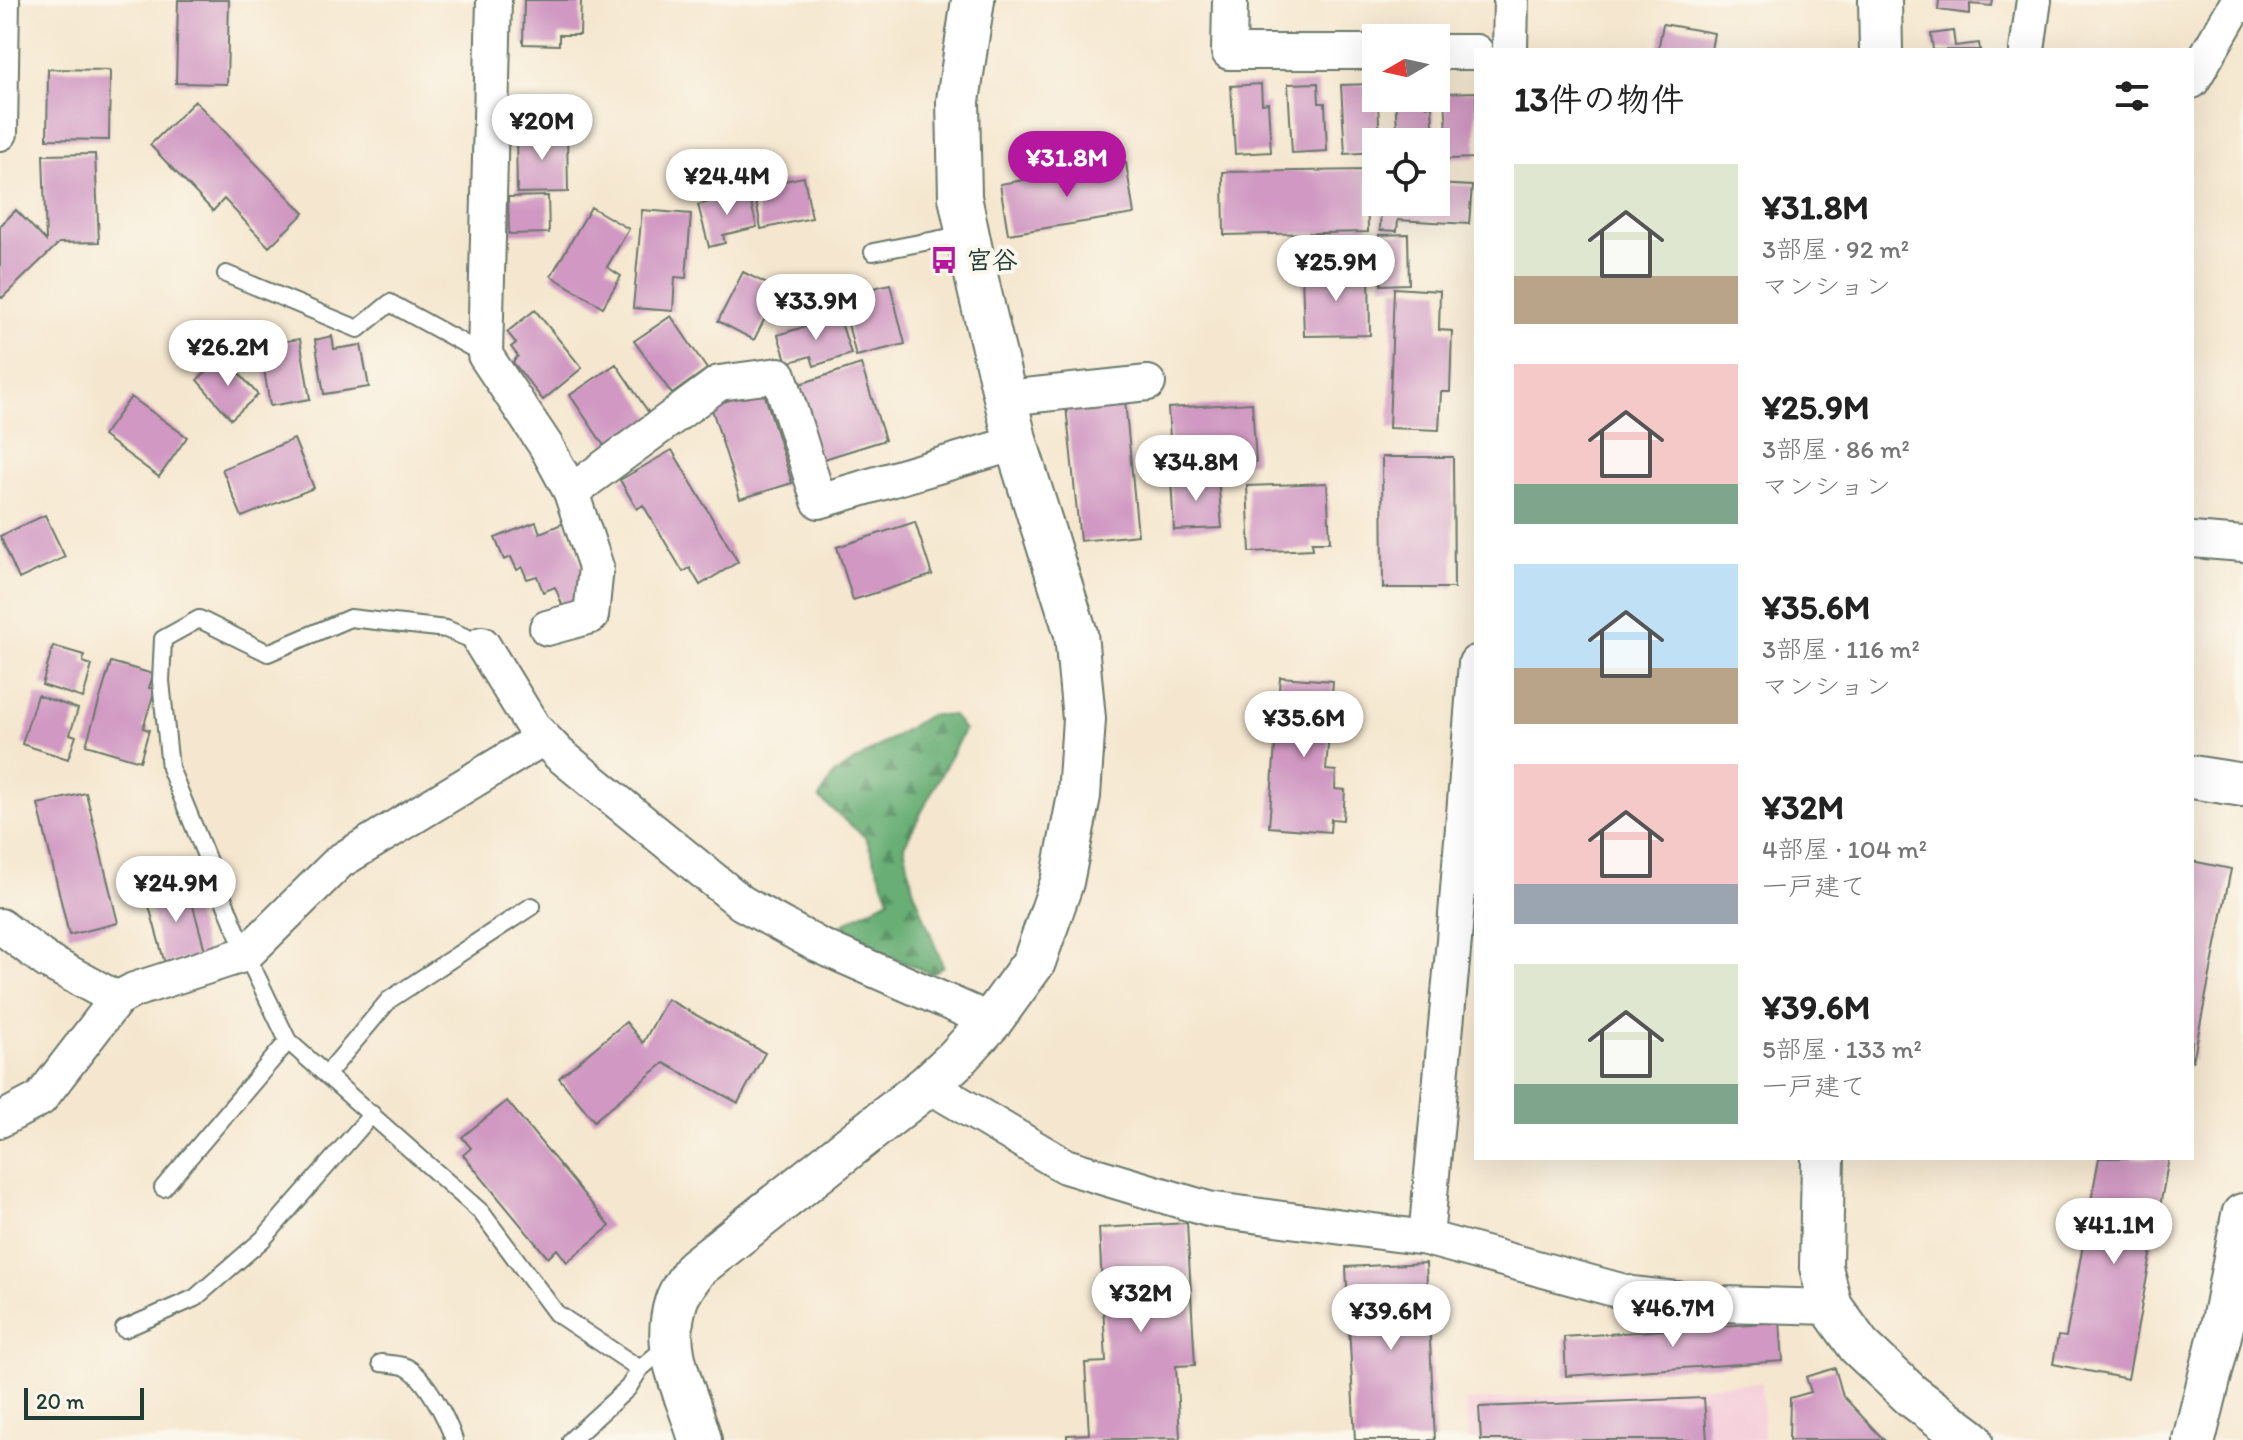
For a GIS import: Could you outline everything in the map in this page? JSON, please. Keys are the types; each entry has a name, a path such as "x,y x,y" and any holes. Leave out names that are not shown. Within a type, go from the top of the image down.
{"street":[{"path":"0,133 2,0"},
{"path":"494,0 485,355 546,446 571,492 596,567 591,616 547,628"},
{"path":"700,1440 683,1394 655,1356 676,1300 695,1269 928,1085 991,1021 1034,962 1062,882 1079,796 1084,719 1076,634 1016,443 960,197 958,101 973,0"},
{"path":"1230,0 1229,52 1362,52"},
{"path":"1510,48 1511,0"},
{"path":"1880,0 1881,48"},
{"path":"2027,48 2034,0"},
{"path":"2194,78 2239,0"},
{"path":"1450,52 1474,52"},
{"path":"571,492 719,383 779,375 819,501 1016,443"},
{"path":"1005,398 1148,383"},
{"path":"2194,540 2243,544"},
{"path":"482,644 534,728 559,754 742,903 818,945 991,1021"},
{"path":"1426,1238 1474,688"},
{"path":"0,1120 40,1099 117,999 134,990 246,954 340,861 543,738"},
{"path":"2194,777 2243,785"},
{"path":"0,926 47,961 117,999"},
{"path":"928,1085 1065,1166 1208,1209 1426,1238 1632,1294 1720,1304 1831,1307"},
{"path":"1823,1160 1821,1267 1831,1307 1859,1346 1911,1395 1971,1440"},
{"path":"2194,1440 2222,1327 2243,1215"}],"lane":[{"path":"873,252 967,233"},
{"path":"226,274 358,329 390,303 485,355"},
{"path":"482,644 446,629 350,618 268,653 199,619 163,639 161,681 170,768 246,954 288,1041 481,1212 556,1313 655,1356 628,1388 571,1440"},
{"path":"327,1074 389,1000 532,906"},
{"path":"163,1188 288,1041"},
{"path":"124,1329 195,1298 263,1239 372,1114"},
{"path":"381,1363 406,1367 426,1386 448,1421 454,1440"}],"shaded area":[{"path":"1762,1382 1764,1440 1468,1440 1466,1401"}],"green space":[{"path":"929,715 953,715 964,730 904,846 913,888 943,966 932,974 852,941 843,924 889,899 866,838 819,798 834,774"}],"building":[{"path":"178,0 229,0 227,84 176,83"},
{"path":"524,0 581,0 580,35 559,35 559,45 523,44"},
{"path":"1939,0 1993,0 1992,6 1970,4 1970,14 1938,10"},
{"path":"1663,24 1714,33 1711,48 1658,48"},
{"path":"1953,31 1955,46 1979,43 1980,48 1933,48 1931,34"},
{"path":"48,69 110,70 109,140 47,139"},
{"path":"1318,83 1319,103 1325,103 1327,151 1292,153 1288,84"},
{"path":"1261,84 1262,104 1268,103 1271,152 1235,154 1231,86"},
{"path":"1362,84 1362,112 1378,112 1379,128 1362,128 1362,153 1345,154 1341,85"},
{"path":"1474,92 1474,158 1450,159 1450,128 1447,128 1450,93"},
{"path":"195,101 304,213 269,247 224,199 213,211 150,145"},
{"path":"1396,112 1432,112 1433,128 1397,128"},
{"path":"567,130 568,192 517,193 516,131"},
{"path":"95,154 99,242 59,243 2,298 0,226 16,210 46,241 43,155"},
{"path":"1126,163 1134,214 1008,234 1000,184"},
{"path":"1362,170 1362,216 1368,216 1368,232 1224,235 1223,172"},
{"path":"804,177 812,218 761,229 754,187"},
{"path":"1450,185 1472,186 1469,224 1398,220 1397,231 1380,230 1380,216 1450,216"},
{"path":"748,192 757,227 723,235 725,243 709,247 698,205"},
{"path":"548,196 549,233 509,234 508,197"},
{"path":"591,207 629,229 607,267 621,276 603,307 551,276"},
{"path":"642,210 691,214 686,278 675,277 673,311 633,308"},
{"path":"1408,234 1409,284 1381,285 1379,235"},
{"path":"1369,269 1370,335 1304,336 1302,271"},
{"path":"743,272 779,290 754,340 718,321"},
{"path":"890,284 905,344 856,356 841,296"},
{"path":"1394,288 1440,291 1439,330 1452,331 1450,392 1441,392 1439,430 1389,428"},
{"path":"535,310 582,368 543,400 513,362 518,356 511,347 516,343 507,332"},
{"path":"671,316 707,369 672,394 634,341"},
{"path":"839,316 851,354 814,366 811,356 787,363 778,335"},
{"path":"332,336 334,349 361,345 369,387 324,394 315,340"},
{"path":"300,339 310,399 270,406 260,345"},
{"path":"224,356 258,395 231,419 197,380"},
{"path":"616,364 653,419 607,450 570,395"},
{"path":"861,364 885,440 821,460 797,385"},
{"path":"763,389 792,483 740,499 711,406"},
{"path":"131,397 187,437 159,477 103,436"},
{"path":"1125,400 1138,535 1080,541 1066,406"},
{"path":"1252,403 1256,462 1172,467 1168,408"},
{"path":"294,439 314,488 242,517 222,469"},
{"path":"672,450 738,562 700,585 690,568 683,572 643,505 637,509 620,480"},
{"path":"1382,457 1453,457 1454,588 1383,588"},
{"path":"1218,476 1222,528 1174,530 1171,479"},
{"path":"1327,483 1330,542 1312,542 1313,549 1250,552 1247,486"},
{"path":"45,515 65,557 19,579 0,536"},
{"path":"536,522 540,533 564,523 593,595 563,607 555,587 543,592 537,576 527,579 522,567 517,570 511,557 504,560 495,538"},
{"path":"915,522 932,575 853,600 837,547"},
{"path":"53,646 84,655 83,662 92,665 83,698 42,685"},
{"path":"111,662 153,674 149,688 155,689 143,728 149,730 140,761 86,745"},
{"path":"1280,677 1333,681 1326,770 1336,771 1335,789 1345,790 1343,820 1331,819 1330,832 1269,827"},
{"path":"37,695 78,709 70,734 76,736 68,759 22,744"},
{"path":"86,793 118,923 69,935 38,804"},
{"path":"2194,861 2231,869 2194,1056"},
{"path":"187,884 206,954 165,964 146,895"},
{"path":"667,999 765,1053 738,1103 664,1063 594,1121 559,1078 626,1022 643,1043"},
{"path":"507,1101 610,1226 567,1262 557,1249 548,1258 463,1155 471,1148 462,1137"},
{"path":"2099,1160 2169,1160 2128,1379 2053,1364 2058,1336 2066,1337"},
{"path":"1187,1223 1195,1365 1176,1366 1180,1438 1067,1440 1067,1435 1089,1434 1085,1363 1106,1362 1099,1228"},
{"path":"1426,1263 1435,1440 1355,1440 1346,1267"},
{"path":"1780,1322 1783,1361 1566,1376 1564,1337"},
{"path":"1835,1368 1843,1396 1884,1440 1789,1440 1790,1398 1811,1392 1806,1377"},
{"path":"1704,1398 1707,1440 1481,1440 1479,1407"}],"place":[{"name":"宮谷","path":"944,260"}]}
